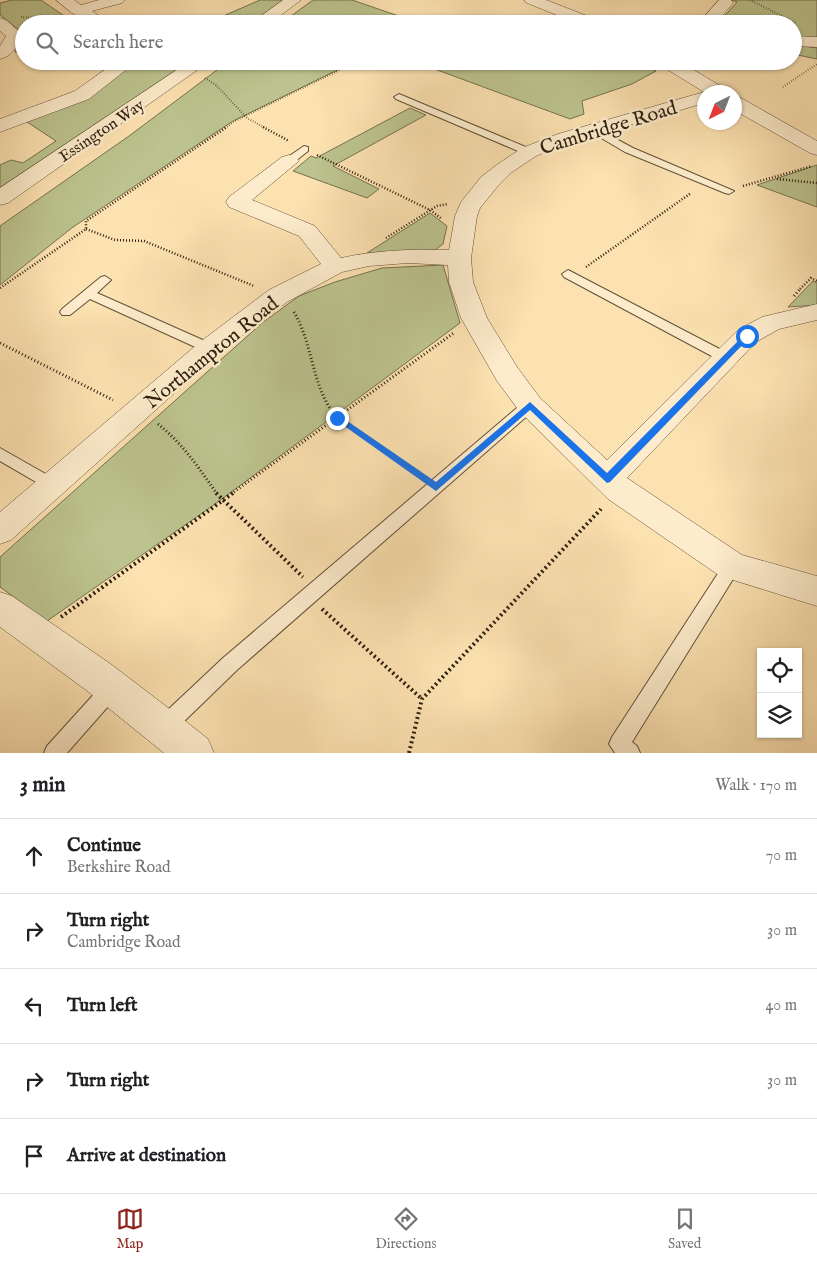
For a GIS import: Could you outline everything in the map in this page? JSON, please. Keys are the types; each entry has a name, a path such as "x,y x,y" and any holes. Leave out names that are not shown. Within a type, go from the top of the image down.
{"street":[{"path":"64,0 87,15"},
{"path":"78,10 117,0"},
{"path":"271,15 293,0"},
{"path":"534,0 572,15"},
{"path":"715,15 726,3"},
{"path":"0,23 15,35 8,48 0,54"},
{"path":"802,41 817,42"},
{"path":"0,126 82,94 117,70"},
{"name":"Essington Way","path":"0,198 189,70"},
{"path":"681,70 706,85"},
{"name":"Cambridge Road","path":"697,100 564,138 529,152 505,168 489,182 474,201 466,216 461,246 461,282 474,318 507,374 530,405 613,485 732,566 817,591"},
{"path":"742,107 817,149"},
{"path":"297,155 237,202 307,231 344,265"},
{"name":"Northampton Road","path":"0,531 138,413 209,348 278,296 344,265 369,259 408,256 461,246"},
{"path":"613,485 747,336 771,323 817,312"},
{"path":"0,607 112,688 194,753"}],"lane":[{"path":"399,97 529,152"},
{"path":"594,130 629,150 729,191"},
{"path":"570,276 726,358"},
{"path":"66,312 106,280"},
{"path":"89,294 209,348"},
{"path":"163,727 230,664 530,405"},
{"path":"0,454 53,485"},
{"path":"630,753 618,744 732,566"},
{"path":"54,753 112,688"}],"path":[{"path":"750,0 780,15"},
{"path":"783,87 817,64"},
{"path":"201,70 245,116 297,155 431,211 461,246"},
{"path":"86,229 86,221 245,116 340,70"},
{"path":"729,191 817,165"},
{"path":"774,178 817,183"},
{"path":"570,276 706,182"},
{"path":"344,265 442,205 474,201"},
{"path":"0,288 86,229"},
{"path":"86,229 115,240 144,241 278,296 300,320 322,396 337,418 436,487"},
{"path":"39,634 474,318"},
{"path":"0,343 154,421 172,435 191,456 217,494 312,593 422,699"},
{"path":"409,753 422,699 613,485"}],"green space":[{"path":"12,0 41,0 63,15 15,15 15,27 0,15 0,3"},
{"path":"260,0 285,0 263,15 226,15"},
{"path":"313,0 352,0 396,15 292,15"},
{"path":"731,0 817,0 817,40 802,40 802,15 725,15 737,2"},
{"path":"802,46 817,48 817,59 802,56"},
{"path":"105,70 177,70 0,194 0,165 11,160 23,163 56,141 21,118 117,74"},
{"path":"217,70 338,70 233,121 73,227 0,285 0,226 129,136"},
{"path":"437,70 656,71 632,84 582,101 584,114 570,119"},
{"path":"410,108 426,115 333,166 379,189 367,198 293,171 311,156 316,158"},
{"path":"817,165 817,207 757,185"},
{"path":"430,213 447,226 443,244 435,250 367,253"},
{"path":"443,265 460,323 211,507 47,621 0,587 0,557 262,323 299,296 335,282 382,268"},
{"path":"813,281 817,283 817,305 788,307"}],"route":[{"path":"337,418 436,487 530,405 607,479 747,336"}]}
